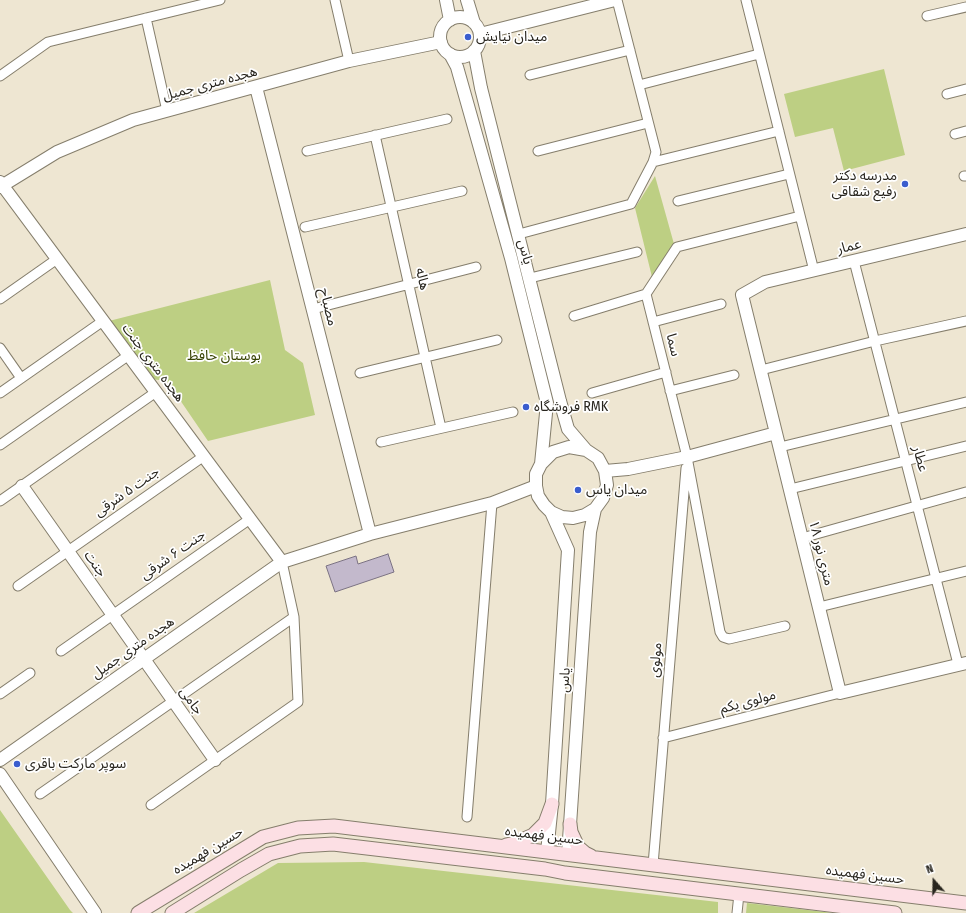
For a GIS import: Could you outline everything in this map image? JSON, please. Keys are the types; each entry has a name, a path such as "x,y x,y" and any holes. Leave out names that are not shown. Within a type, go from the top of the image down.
{"main road":[{"path":"496,846 515,843 533,835 545,824 552,804"},
{"path":"570,824 570,832 578,847 585,853 601,859"},
{"name":"حسین فهمیده","path":"138,913 263,837 298,828 334,826 966,903"},
{"path":"172,913 240,870 264,857 300,846 333,844 895,913"},
{"path":"546,869 547,852"},
{"path":"565,873 568,854"}],"street":[{"path":"0,76 48,42 220,0"},
{"path":"335,0 349,61"},
{"path":"446,0 450,20"},
{"path":"467,0 474,23 480,34 478,46 474,51 461,57 450,54 441,42 442,30 450,20 463,18 474,23"},
{"path":"480,34 616,0 656,152 653,162 631,204 519,234"},
{"path":"746,0 814,271"},
{"path":"927,16 966,7"},
{"path":"146,18 167,111"},
{"name":"هجده متری جمیل","path":"1,185 57,152 134,120 349,61 441,42"},
{"path":"530,75 630,50"},
{"name":"یاس","path":"474,51 481,88 568,429 586,450"},
{"name":"یاس","path":"450,54 457,67 511,258 547,404 541,464"},
{"path":"638,85 759,54"},
{"name":"مصباح","path":"256,87 370,534"},
{"path":"947,94 966,89"},
{"path":"307,150 447,118"},
{"path":"538,151 648,123"},
{"path":"653,162 778,131"},
{"path":"954,134 966,131"},
{"name":"هاله","path":"375,135 441,428"},
{"path":"678,202 789,174"},
{"name":"هجده متری جنت","path":"1,185 282,562"},
{"path":"306,227 462,191"},
{"path":"574,316 646,294 677,247 800,216"},
{"name":"عمار","path":"742,295 765,282 966,234"},
{"path":"530,278 637,252"},
{"path":"0,299 57,259"},
{"name":"عطار","path":"854,261 936,578 962,663"},
{"path":"313,309 476,267"},
{"name":"سما","path":"646,294 686,457 720,632 723,637 729,639 785,626"},
{"name":"۱۸ متری نور","path":"742,295 840,693"},
{"path":"653,322 721,304"},
{"path":"0,393 103,321"},
{"path":"761,370 875,341 966,321"},
{"path":"360,373 497,340"},
{"path":"0,348 21,378"},
{"path":"0,445 129,355"},
{"path":"592,393 666,372"},
{"path":"670,391 734,375"},
{"path":"0,501 156,392"},
{"path":"780,447 966,402"},
{"path":"380,442 513,412"},
{"path":"605,471 628,469 686,457 776,433"},
{"path":"790,489 966,446"},
{"path":"569,447 586,450 598,458 605,471 607,485 603,498 594,509 585,515 573,518 551,512 538,496 536,474 541,464 553,452 558,450 569,447"},
{"name":"جنت ۵ شرقی","path":"18,586 204,456"},
{"name":"مولوی","path":"653,865 686,457"},
{"name":"جنت","path":"22,486 143,659"},
{"path":"151,805 298,702 294,617 282,562 370,534 492,503 536,486"},
{"path":"802,538 966,492"},
{"path":"467,817 492,503"},
{"name":"یاس","path":"568,854 590,532 594,509"},
{"name":"یاس","path":"547,852 552,804 568,550 551,512"},
{"name":"جنت ۶ شرقی","path":"61,651 250,519"},
{"name":"هجده متری جمیل","path":"0,760 282,562"},
{"path":"819,608 966,571"},
{"path":"40,794 294,617"},
{"name":"جامی","path":"143,659 215,760"},
{"path":"840,693 962,663"},
{"path":"0,694 30,673"},
{"name":"مولوی یکم","path":"663,738 840,693"},
{"path":"0,774 95,913"},
{"path":"737,913 739,894"}],"green space":[{"path":"884,69 905,155 844,171 833,128 795,137 784,94"},
{"path":"655,176 674,244 652,277 635,208"},
{"name":"بوستان حافظ","path":"270,280 285,350 303,363 315,415 208,441 167,381 151,379 109,321"},
{"path":"0,810 70,910 73,913 0,913"},
{"path":"364,862 718,902 718,913 194,913 278,863"},
{"path":"747,903 833,913 746,913"}],"building":[{"path":"388,554 394,572 335,592 326,566 356,556 358,564"}],"place":[{"name":"میدان نیایش","path":"468,37"},
{"name":"مدرسه دکتر رفیع شقاقی","path":"905,184"},
{"name":"فروشگاه RMK","path":"526,407"},
{"name":"میدان یاس","path":"578,490"},
{"name":"سوپر مارکت باقری","path":"17,764"}]}
